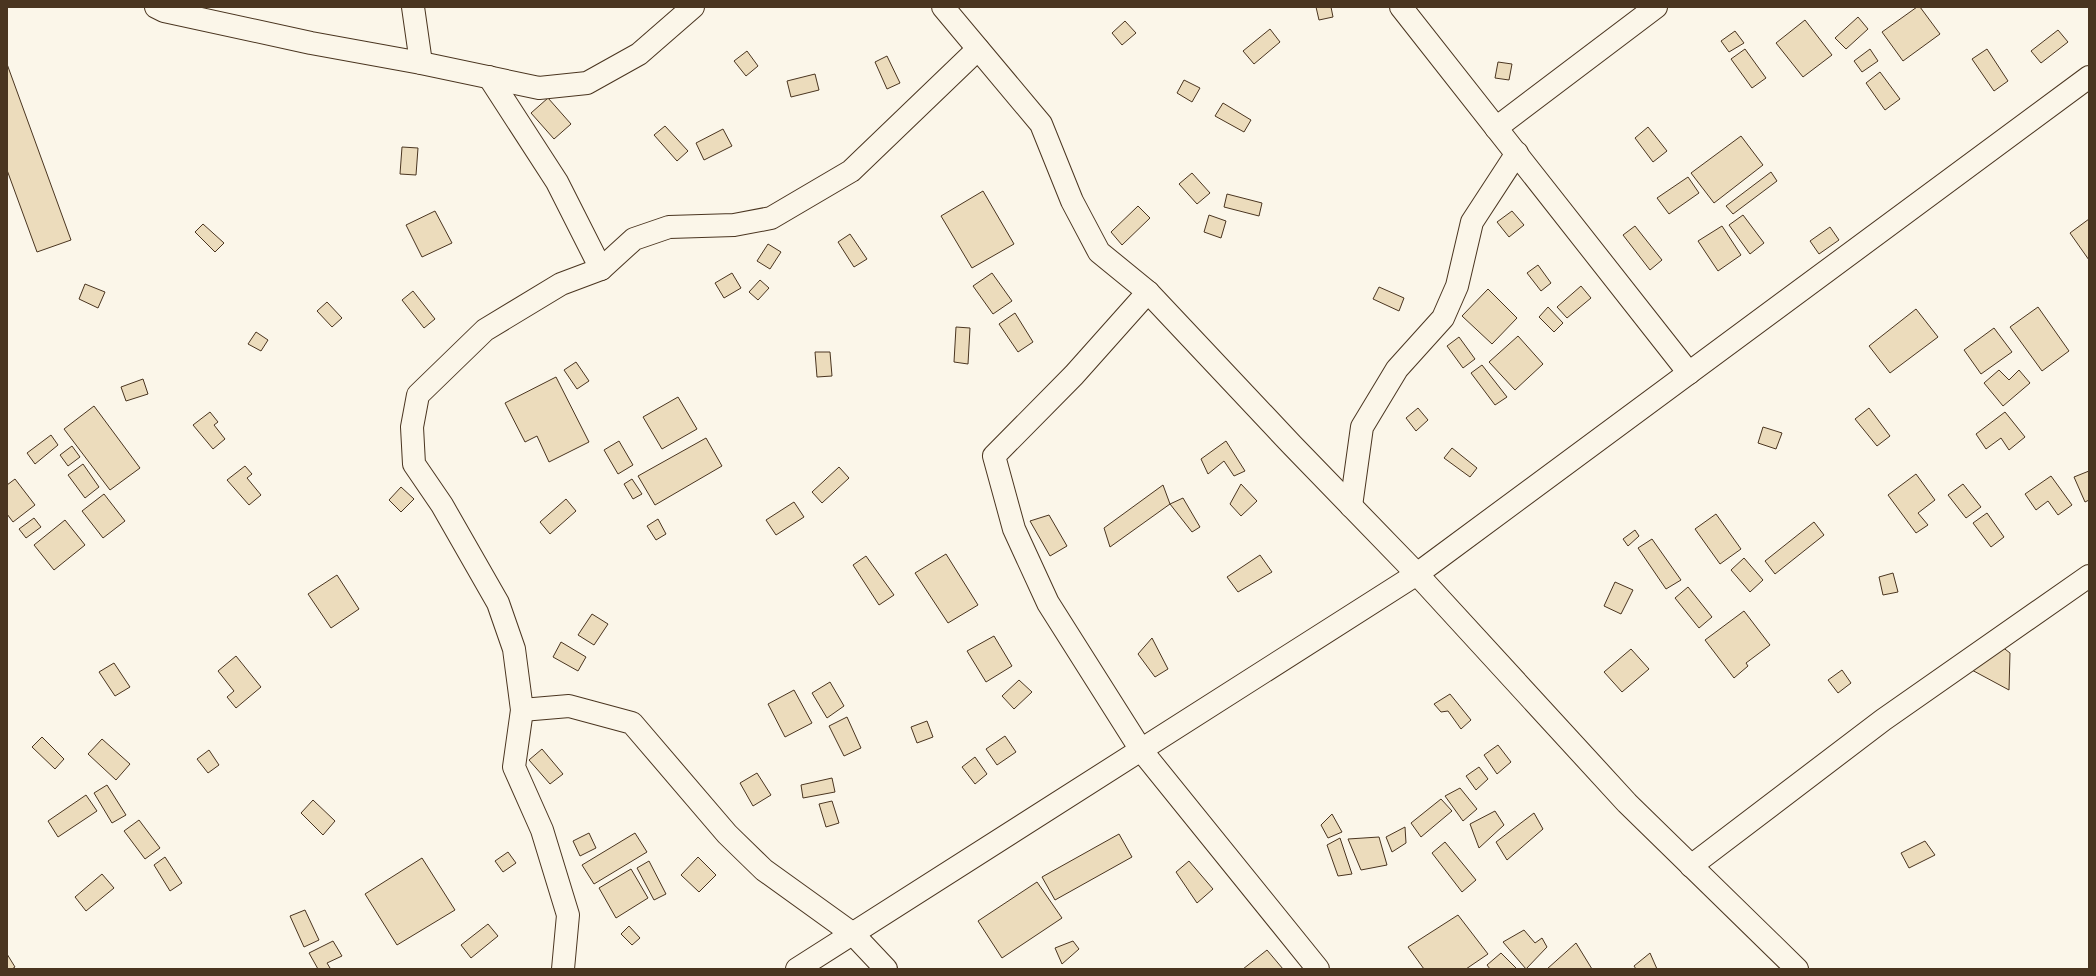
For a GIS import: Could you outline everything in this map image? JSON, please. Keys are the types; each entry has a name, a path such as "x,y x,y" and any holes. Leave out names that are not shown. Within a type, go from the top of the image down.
{"street":[{"path":"156,7 164,11 311,43 422,63 539,88 587,83 639,54 693,7"},
{"path":"413,7 422,63"},
{"path":"943,7 1041,124 1072,201 1099,252 1148,292 1417,574 1627,803 1797,969"},
{"path":"1401,7 1689,373"},
{"path":"1496,128 1656,7"},
{"path":"563,969 568,915 542,830 514,768 522,710 514,649 498,603 442,505 414,464 412,427 418,395 485,330 561,284 601,269 634,239 669,227 734,225 771,218 851,171 978,49"},
{"path":"490,77 557,182 601,269"},
{"path":"797,969 1417,574 2089,77"},
{"path":"1351,506 1362,427 1397,369 1443,318 1457,286 1472,222 1517,153"},
{"path":"1148,292 1074,375 994,456 1014,529 1048,603 1141,750 1318,969"},
{"path":"1691,866 1883,720 2089,576"},
{"path":"522,710 569,706 632,723 727,834 764,870 853,934 886,969"}],"building":[{"path":"1316,7 1331,7 1333,17 1319,20"},
{"path":"1917,7 1920,7 1940,34 1903,61 1882,32"},
{"path":"1858,17 1868,29 1846,49 1835,38"},
{"path":"1805,20 1832,55 1803,77 1776,43"},
{"path":"1125,21 1136,33 1122,45 1112,33"},
{"path":"1270,29 1280,42 1254,64 1243,51"},
{"path":"2058,30 2068,42 2041,63 2031,51"},
{"path":"1735,31 1744,43 1729,52 1721,41"},
{"path":"1745,49 1766,78 1752,88 1731,59"},
{"path":"1870,49 1878,61 1862,72 1854,61"},
{"path":"1987,49 2008,81 1994,91 1972,59"},
{"path":"747,51 758,66 746,76 734,61"},
{"path":"887,56 900,83 887,89 875,62"},
{"path":"1498,62 1512,64 1509,80 1495,78"},
{"path":"7,64 71,240 37,252 7,170"},
{"path":"1880,72 1900,99 1885,110 1866,83"},
{"path":"815,74 819,90 791,97 787,81"},
{"path":"1184,80 1200,88 1192,102 1177,93"},
{"path":"548,98 571,124 554,139 531,113"},
{"path":"1223,103 1251,120 1244,132 1215,116"},
{"path":"665,126 688,151 677,161 654,135"},
{"path":"1648,127 1667,151 1653,162 1635,138"},
{"path":"723,129 732,146 704,160 696,143"},
{"path":"1741,136 1763,165 1714,203 1691,173"},
{"path":"402,147 418,148 416,175 400,174"},
{"path":"1771,172 1777,181 1733,214 1726,206"},
{"path":"1192,173 1210,193 1197,204 1179,184"},
{"path":"1688,177 1699,193 1669,214 1657,198"},
{"path":"983,191 1014,244 972,268 941,216"},
{"path":"1227,194 1262,203 1259,216 1224,207"},
{"path":"1138,206 1150,218 1122,245 1111,232"},
{"path":"435,211 452,243 422,257 406,225"},
{"path":"1512,211 1524,225 1509,237 1497,222"},
{"path":"1209,215 1226,221 1221,238 1204,232"},
{"path":"1743,215 1764,243 1750,254 1729,225"},
{"path":"2089,219 2089,260 2070,233"},
{"path":"203,224 224,243 215,252 195,232"},
{"path":"1635,226 1662,260 1650,270 1623,235"},
{"path":"1722,226 1741,255 1718,271 1698,241"},
{"path":"1830,227 1839,240 1819,254 1810,241"},
{"path":"850,234 867,259 854,267 838,242"},
{"path":"768,244 781,252 770,269 757,261"},
{"path":"1538,265 1551,283 1541,291 1527,273"},
{"path":"732,273 741,288 724,298 715,283"},
{"path":"992,273 1012,301 993,314 973,286"},
{"path":"760,280 769,288 758,300 749,292"},
{"path":"85,284 105,292 98,308 79,299"},
{"path":"1581,286 1591,298 1567,318 1557,307"},
{"path":"1379,287 1404,298 1399,311 1373,299"},
{"path":"1488,289 1517,318 1492,344 1462,316"},
{"path":"413,291 435,319 424,328 402,300"},
{"path":"327,302 342,318 332,327 317,311"},
{"path":"1548,307 1563,323 1554,332 1539,317"},
{"path":"2038,307 2069,351 2042,371 2010,327"},
{"path":"1916,309 1938,337 1890,373 1869,346"},
{"path":"1015,313 1033,342 1018,352 999,324"},
{"path":"956,327 970,328 968,364 954,362"},
{"path":"1994,328 2012,352 1981,374 1964,350"},
{"path":"256,332 268,340 261,351 248,344"},
{"path":"1518,336 1543,364 1515,390 1489,362"},
{"path":"1459,337 1475,359 1463,368 1447,346"},
{"path":"815,352 830,352 832,376 817,377"},
{"path":"576,362 589,381 577,389 564,370"},
{"path":"1482,365 1507,397 1495,405 1471,373"},
{"path":"1999,370 2009,380 2019,370 2030,383 2003,406 1984,383"},
{"path":"556,377 589,442 549,462 537,436 525,442 505,403"},
{"path":"143,379 148,394 126,401 121,387"},
{"path":"678,397 697,429 662,449 643,417"},
{"path":"94,406 140,468 110,490 64,429"},
{"path":"1418,408 1428,420 1416,431 1406,418"},
{"path":"1869,408 1890,436 1877,446 1855,419"},
{"path":"210,412 218,422 214,425 225,439 213,449 193,425"},
{"path":"2005,412 2025,437 2009,450 2001,438 1986,449 1976,434"},
{"path":"1763,427 1782,433 1776,449 1758,443"},
{"path":"51,435 58,445 35,464 27,453"},
{"path":"706,438 722,466 655,505 638,476"},
{"path":"619,441 633,465 618,474 604,450"},
{"path":"1226,441 1245,471 1234,476 1224,461 1208,474 1201,459"},
{"path":"72,446 80,457 68,466 60,455"},
{"path":"1452,448 1477,468 1470,477 1444,458"},
{"path":"83,464 99,487 85,498 68,475"},
{"path":"245,466 252,474 247,478 261,495 249,505 227,480"},
{"path":"839,467 849,478 822,503 812,492"},
{"path":"2089,471 2089,500 2085,502 2074,477"},
{"path":"1916,474 1935,500 1918,513 1928,525 1916,533 1888,495"},
{"path":"2051,476 2072,505 2058,515 2048,501 2036,510 2025,494"},
{"path":"15,479 35,505 13,522 7,514 7,485"},
{"path":"632,479 642,494 633,499 624,484"},
{"path":"1241,484 1257,501 1241,516 1230,504"},
{"path":"1963,484 1981,507 1966,518 1948,495"},
{"path":"1163,485 1170,504 1110,547 1104,528"},
{"path":"401,487 414,499 401,512 389,500"},
{"path":"104,494 125,521 103,538 82,511"},
{"path":"1183,498 1200,527 1192,532 1170,504"},
{"path":"566,499 576,511 550,534 540,522"},
{"path":"794,502 804,517 776,535 766,520"},
{"path":"1987,513 2004,537 1991,547 1973,523"},
{"path":"1716,514 1741,549 1720,564 1695,529"},
{"path":"1049,515 1067,546 1050,556 1030,521"},
{"path":"34,518 41,527 26,538 19,529"},
{"path":"658,519 666,534 656,540 647,526"},
{"path":"65,520 85,545 54,570 34,545"},
{"path":"1814,522 1824,535 1775,574 1765,561"},
{"path":"1635,530 1639,536 1628,546 1623,539"},
{"path":"1652,539 1681,580 1666,589 1638,548"},
{"path":"946,554 978,605 948,623 915,573"},
{"path":"1260,555 1272,572 1238,592 1227,577"},
{"path":"866,556 894,595 879,605 853,565"},
{"path":"1744,558 1763,580 1750,592 1731,570"},
{"path":"1893,573 1898,592 1883,595 1879,577"},
{"path":"337,575 359,609 331,628 308,594"},
{"path":"1615,582 1633,590 1621,614 1604,606"},
{"path":"1688,587 1712,617 1699,628 1675,598"},
{"path":"1744,611 1770,645 1746,663 1748,666 1734,678 1705,640"},
{"path":"592,614 608,624 594,645 578,635"},
{"path":"994,636 1012,666 986,682 967,651"},
{"path":"1152,638 1168,669 1155,677 1138,654"},
{"path":"561,642 586,657 578,671 553,657"},
{"path":"2001,646 2010,653 2009,690 1970,669"},
{"path":"1631,649 1649,669 1622,692 1604,672"},
{"path":"236,656 261,687 236,708 227,697 234,691 218,671"},
{"path":"114,663 130,687 115,696 99,672"},
{"path":"1842,670 1851,683 1838,693 1828,680"},
{"path":"1019,680 1032,692 1014,709 1002,696"},
{"path":"830,682 844,706 827,718 812,693"},
{"path":"794,690 812,723 785,737 768,704"},
{"path":"1450,694 1471,720 1461,729 1448,711 1441,712 1434,704"},
{"path":"847,717 861,748 844,756 829,726"},
{"path":"927,721 933,737 917,743 911,727"},
{"path":"1005,736 1016,752 997,765 986,749"},
{"path":"42,737 64,759 55,769 32,747"},
{"path":"102,739 130,764 116,780 88,754"},
{"path":"1498,745 1511,762 1497,774 1484,755"},
{"path":"542,749 563,774 550,784 529,760"},
{"path":"209,750 219,765 208,773 197,759"},
{"path":"975,757 987,774 975,784 962,767"},
{"path":"1479,767 1488,779 1476,790 1466,776"},
{"path":"757,773 771,795 753,806 740,783"},
{"path":"832,778 835,792 803,798 801,785"},
{"path":"107,785 126,815 112,823 94,793"},
{"path":"1460,788 1477,809 1463,821 1445,796"},
{"path":"86,795 97,811 58,837 48,821"},
{"path":"1441,799 1452,811 1421,837 1411,823"},
{"path":"313,800 335,821 323,835 301,813"},
{"path":"832,801 839,823 826,827 819,804"},
{"path":"1495,811 1504,825 1479,848 1470,824"},
{"path":"1534,813 1543,829 1507,860 1496,842"},
{"path":"1332,814 1342,832 1328,838 1321,825"},
{"path":"139,820 160,848 145,859 124,831"},
{"path":"1405,827 1406,843 1392,852 1386,837"},
{"path":"589,833 596,848 580,856 573,841"},
{"path":"635,833 647,852 594,884 582,865"},
{"path":"1119,834 1132,857 1055,900 1042,877"},
{"path":"1379,837 1387,865 1361,870 1348,839"},
{"path":"1340,838 1352,874 1338,876 1327,845"},
{"path":"1925,841 1935,855 1909,868 1901,853"},
{"path":"1445,842 1476,880 1462,892 1432,853"},
{"path":"508,852 516,863 503,872 495,861"},
{"path":"165,857 182,883 170,891 154,865"},
{"path":"698,857 716,875 699,892 681,875"},
{"path":"422,858 455,910 397,945 365,894"},
{"path":"649,861 666,894 654,900 637,868"},
{"path":"1189,861 1213,889 1197,903 1176,872"},
{"path":"631,869 648,898 616,918 599,888"},
{"path":"102,874 114,888 86,911 75,897"},
{"path":"1037,882 1062,918 1002,958 978,921"},
{"path":"305,910 319,940 304,947 290,916"},
{"path":"1458,915 1488,954 1466,969 1424,969 1408,947"},
{"path":"488,924 498,936 471,958 461,945"},
{"path":"629,926 640,938 632,945 621,934"},
{"path":"1524,930 1535,943 1542,938 1547,947 1526,969 1503,942"},
{"path":"333,941 342,956 327,963 330,968 318,969 309,953"},
{"path":"1073,941 1079,949 1062,964 1055,948"},
{"path":"1576,943 1592,969 1547,969"},
{"path":"1267,950 1283,969 1243,969"},
{"path":"1501,953 1517,969 1490,969 1487,965"},
{"path":"1650,953 1657,969 1636,969 1634,966"},
{"path":"7,954 15,967 12,969 7,969"}]}
